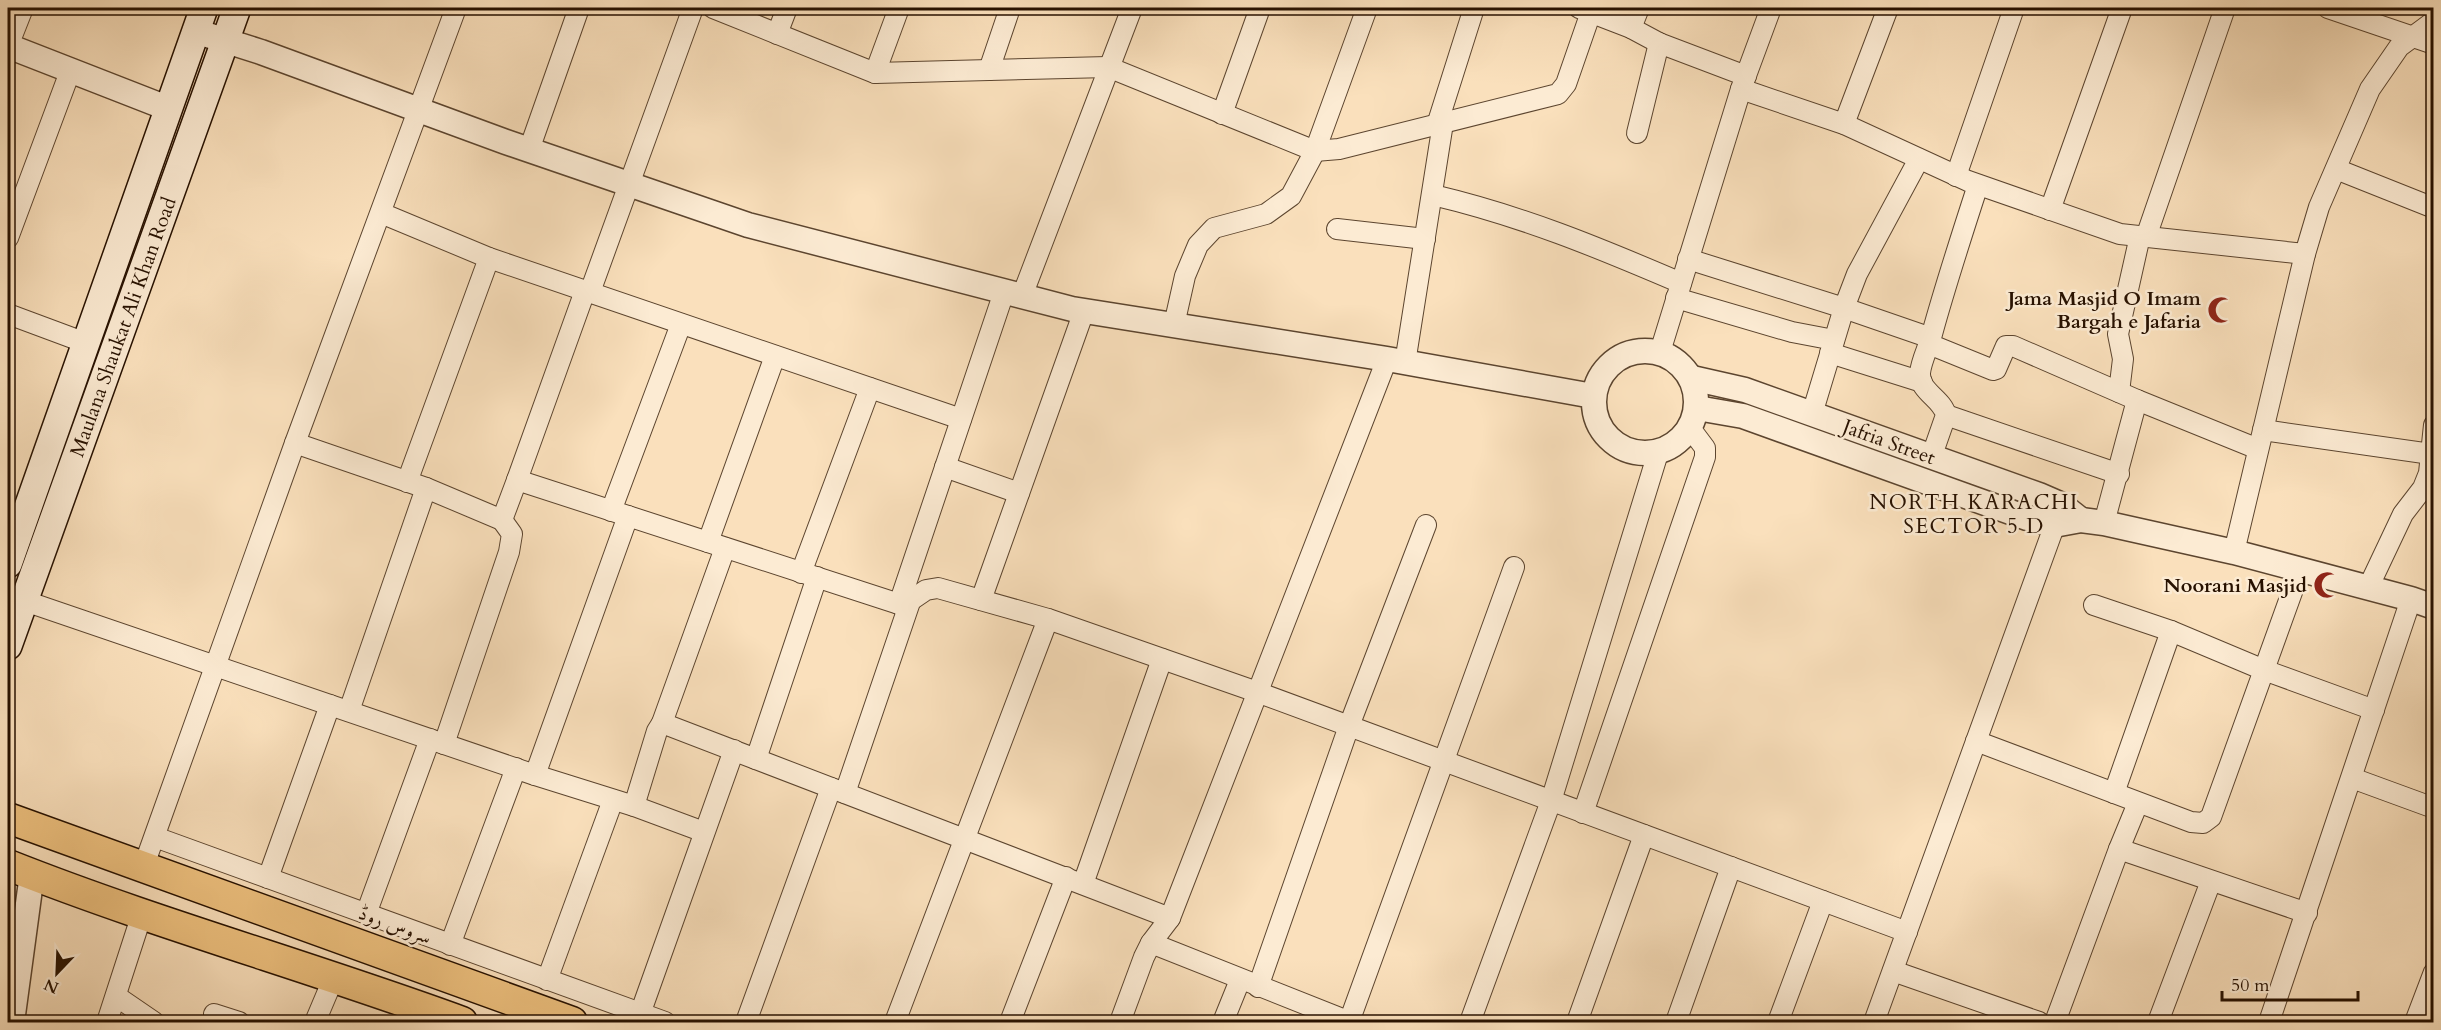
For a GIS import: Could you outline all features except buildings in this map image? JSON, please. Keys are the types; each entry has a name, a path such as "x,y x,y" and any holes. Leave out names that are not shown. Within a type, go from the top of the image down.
{"main road":[{"name":"Maulana Shaukat Ali Khan Road","path":"8,646 237,8"},
{"name":"Maulana Shaukat Ali Khan Road","path":"8,564 200,19"},
{"path":"8,818 572,1023"},
{"path":"20,870 462,1023"},
{"path":"341,980 362,947"}],"street":[{"path":"23,8 8,46 167,108"},
{"path":"143,868 295,443 456,8"},
{"path":"529,150 579,8"},
{"path":"502,520 693,8"},
{"path":"713,8 875,73 1108,68 1315,151 1339,149 1558,94 1566,84 1585,10 1631,28 1744,82 1844,124 1956,176 2120,234 2305,254"},
{"path":"777,34 787,8"},
{"path":"875,73 899,8"},
{"path":"989,70 1010,8"},
{"path":"746,1023 838,790 905,603 961,419 1132,8"},
{"path":"1222,114 1260,8"},
{"path":"1174,325 1185,276 1198,245 1214,228 1266,213 1291,196 1315,151 1367,8"},
{"path":"1120,1023 1151,943 1170,918 1257,692 1396,361 1425,239 1433,195 1440,124 1473,8"},
{"path":"1631,28 1640,8"},
{"path":"1660,352 1744,82 1771,8"},
{"path":"1844,124 1888,8"},
{"path":"1956,176 2014,8"},
{"path":"2050,210 2122,8"},
{"path":"2119,392 2123,359 2118,334 2143,237 2225,8"},
{"path":"2328,8 2433,44"},
{"path":"200,19 226,40 529,150 748,225 1013,294 1084,310 1593,396"},
{"path":"2234,552 2305,254 2319,207 2370,89 2392,55 2411,36 2433,21"},
{"path":"1637,133 1659,43"},
{"path":"8,238 71,69"},
{"path":"1812,414 1844,308 1857,274 1920,159"},
{"path":"2336,169 2433,208"},
{"path":"1931,458 1946,415 1944,408 1927,391 1920,374 1947,277 1978,185"},
{"path":"1433,195 1477,205 1537,224 1678,290 1832,346 1922,382"},
{"path":"381,213 489,258 961,419"},
{"path":"1337,229 1425,239"},
{"path":"268,878 339,708 417,485 489,258"},
{"path":"1688,259 1844,308 1930,341 1993,370 1996,369 2006,346 2013,346 2137,400 2260,440 2431,454"},
{"path":"981,600 1084,310"},
{"path":"8,314 86,343"},
{"path":"535,775 681,324"},
{"path":"1583,813 1705,458 1705,448 1694,418 1692,378 1678,362 1660,352 1629,352 1604,369 1593,396 1596,421 1611,442 1633,453 1658,453 1677,444 1694,418"},
{"path":"634,806 657,731 662,723 775,356"},
{"name":"Jafria Street","path":"1692,378 1745,390 1931,458 2058,515 2234,552 2422,603"},
{"path":"756,759 809,575 870,388"},
{"path":"2092,522 2119,474 2137,400"},
{"path":"1946,415 2119,474"},
{"name":"Jafria Street","path":"1694,418 1743,416 2027,518 2058,515"},
{"path":"2368,588 2403,513 2423,488 2428,473 2433,425"},
{"path":"1874,463 1882,440"},
{"path":"295,443 417,485 502,520 512,534 509,552 437,742 366,914"},
{"path":"1470,1023 1551,801 1658,453"},
{"path":"945,467 1019,493"},
{"path":"517,480 809,575 905,603 926,590 938,588 1048,618 1257,692 1907,932"},
{"path":"1874,1023 2058,515"},
{"path":"1223,1023 1249,983 1426,525"},
{"path":"1151,943 1341,1021 1445,762 1514,567"},
{"path":"1976,741 2138,803 2191,822 2203,823 2211,817 2300,570"},
{"path":"25,601 535,775 634,806 704,832"},
{"path":"2276,1021 2307,913 2374,710 2422,603"},
{"path":"2094,605 2171,631 2264,670 2374,710"},
{"path":"895,1023 1048,618"},
{"path":"2114,793 2171,631"},
{"path":"1010,1023 1075,881 1162,658"},
{"path":"662,723 1170,918"},
{"path":"640,1014 734,750"},
{"path":"450,945 516,768"},
{"path":"2352,778 2433,808"},
{"path":"547,980 613,800"},
{"path":"2055,1023 2138,803"},
{"path":"1577,1023 1644,835"},
{"name":"سروس روڈ","path":"155,837 665,1023"},
{"path":"2119,849 2307,913"},
{"path":"1676,1023 1731,867"},
{"path":"12,1023 20,870"},
{"path":"2158,1023 2211,880"},
{"path":"1778,1023 1823,901"},
{"path":"107,1023 142,914"},
{"path":"1893,971 2039,1023"},
{"path":"2415,1023 2433,972"},
{"path":"315,1023 341,980"},
{"path":"116,996 154,1023"},
{"path":"214,1014 239,1023"}],"place":[{"name":"Jama Masjid O Imam Bargah e Jafaria","path":"2221,310"},
{"name":"Noorani Masjid","path":"2327,585"}],"district":[{"name":"NORTH KARACHI SECTOR 5 D","path":"1974,514"}]}
